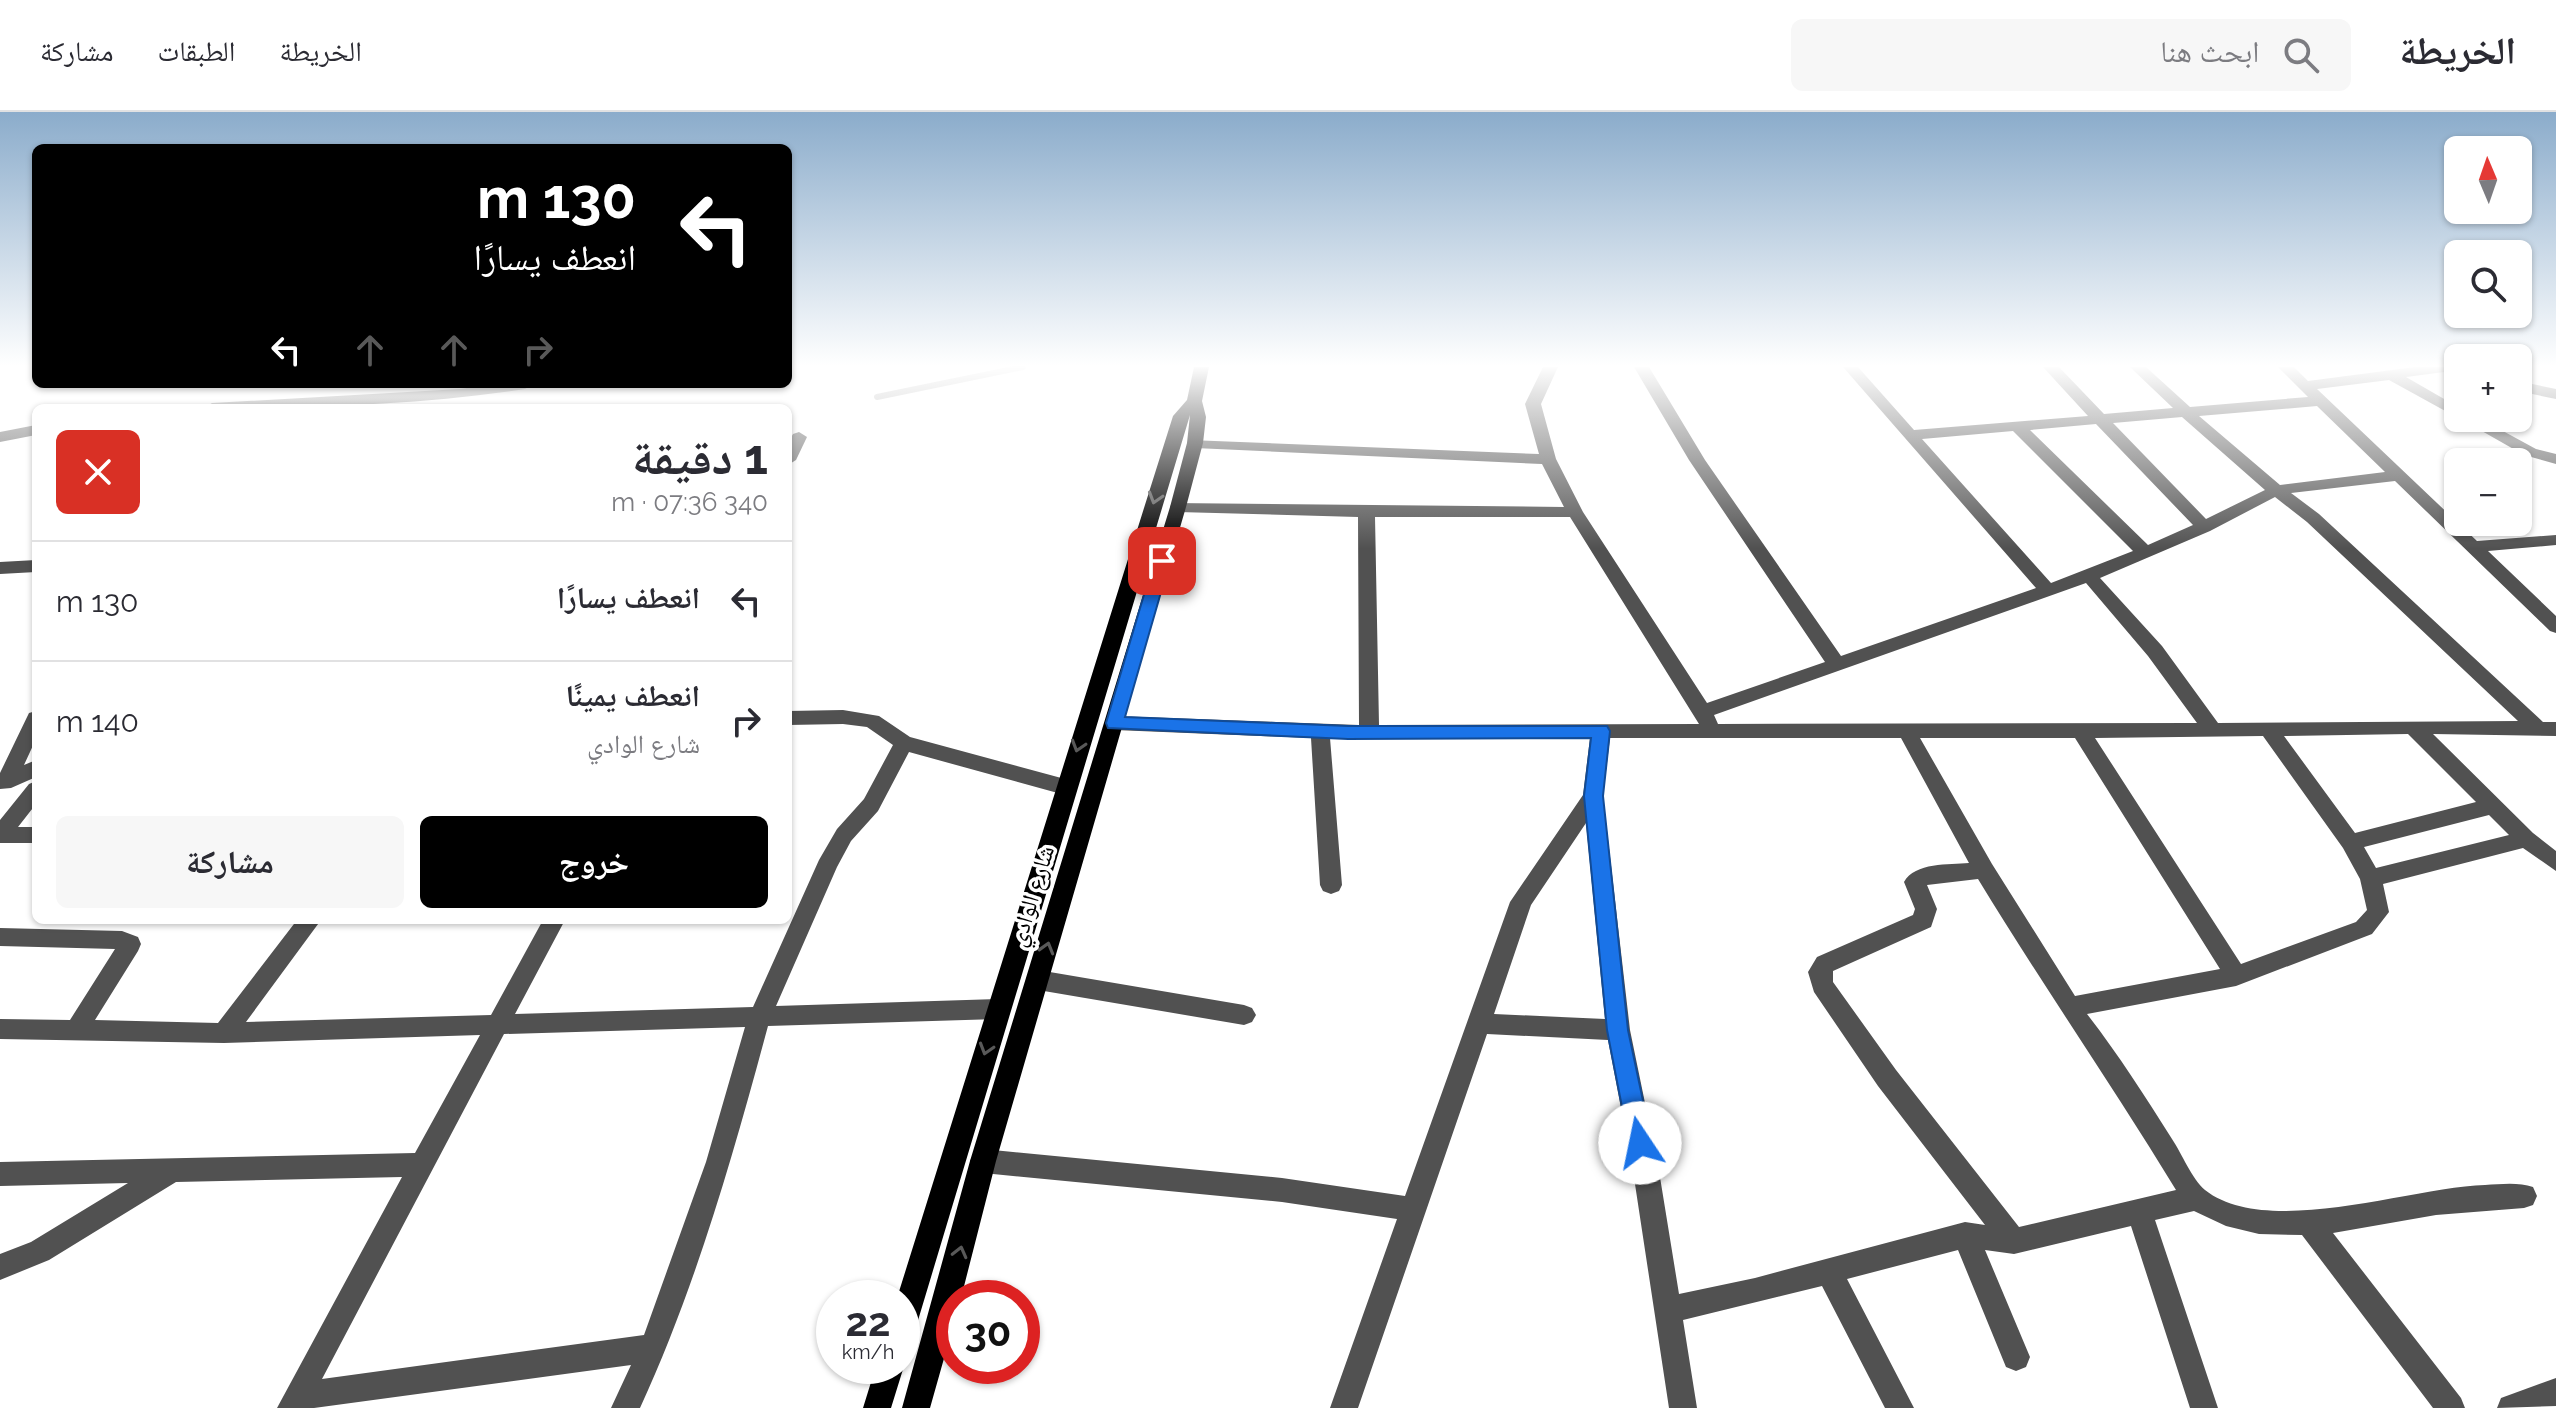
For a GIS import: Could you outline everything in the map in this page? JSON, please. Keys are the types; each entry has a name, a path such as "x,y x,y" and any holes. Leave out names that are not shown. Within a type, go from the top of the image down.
{"main road":[{"name":"شارع الوادي","path":"916,1280 1177,427"},
{"name":"شارع الوادي","path":"916,1408 983,1161 1178,507 1197,427"},
{"path":"877,1408 884,1384"}],"street":[{"path":"1539,427 1548,459 1575,512 1703,712 1712,731"},
{"path":"1677,427 1838,666"},
{"path":"1904,427 2047,590"},
{"path":"1911,435 1990,427"},
{"path":"2019,427 2146,553"},
{"path":"2110,427 2204,527"},
{"path":"2202,427 2275,491 2292,500 2313,518 2546,729"},
{"path":"2347,427 2555,624"},
{"path":"0,437 32,431"},
{"path":"2493,432 2530,452 2556,459"},
{"path":"792,452 799,437"},
{"path":"1195,443 1548,459"},
{"path":"1703,712 2089,576 2204,527 2275,491 2335,481 2399,476"},
{"path":"1178,507 1366,512 1575,512"},
{"path":"1366,512 1369,732"},
{"path":"2475,547 2556,540"},
{"path":"0,568 32,566"},
{"path":"2089,576 2155,651 2212,729"},
{"path":"792,718 843,717 872,721 904,743 1065,787"},
{"path":"1115,723 1369,732 2546,729"},
{"path":"3,783 32,726"},
{"path":"2413,727 2526,839 2556,863"},
{"path":"2069,1007 2236,976 2364,928 2378,912 2371,878 2350,842 2268,728"},
{"path":"2080,730 2236,976"},
{"path":"1320,731 1331,885"},
{"path":"1601,731 1593,796 1618,1030 1646,1171 1683,1408"},
{"path":"1907,732 1984,870 2069,1007 2114,1068 2195,1198 2212,1210 2235,1217 2310,1224 2469,1198 2524,1196"},
{"path":"625,1408 653,1348 719,1162 759,1018 827,866 844,835 871,805 904,743"},
{"path":"3,783 32,770"},
{"path":"0,835 32,794"},
{"path":"1344,1408 1521,902 1593,796"},
{"path":"2350,842 2493,806"},
{"path":"0,835 32,835"},
{"path":"2371,878 2526,839"},
{"path":"1984,870 1924,876 1915,882 1926,909 1923,921 1825,964 1819,972 1822,985 1887,1078 2014,1241"},
{"path":"52,940 63,924"},
{"path":"224,1033 307,924"},
{"path":"295,1402 552,924"},
{"path":"0,937 122,940 130,944 78,1028"},
{"path":"1038,980 1244,1015"},
{"path":"0,1029 224,1033 998,1009"},
{"path":"1478,1023 1618,1030"},
{"path":"983,1161 1282,1190 1413,1209"},
{"path":"0,1174 424,1165"},
{"path":"0,1267 40,1251 170,1172"},
{"path":"1666,1310 1755,1291 1965,1235 2014,1241 2195,1198"},
{"path":"2140,1213 2204,1408"},
{"path":"2310,1224 2451,1408"},
{"path":"1965,1235 2016,1357"},
{"path":"1828,1270 1900,1408"},
{"path":"295,1402 653,1348"},
{"path":"2511,1408 2556,1392"}],"route":[{"path":"1162,561 1115,723 1348,732 1601,731 1593,796 1618,1030 1640,1143"}]}
